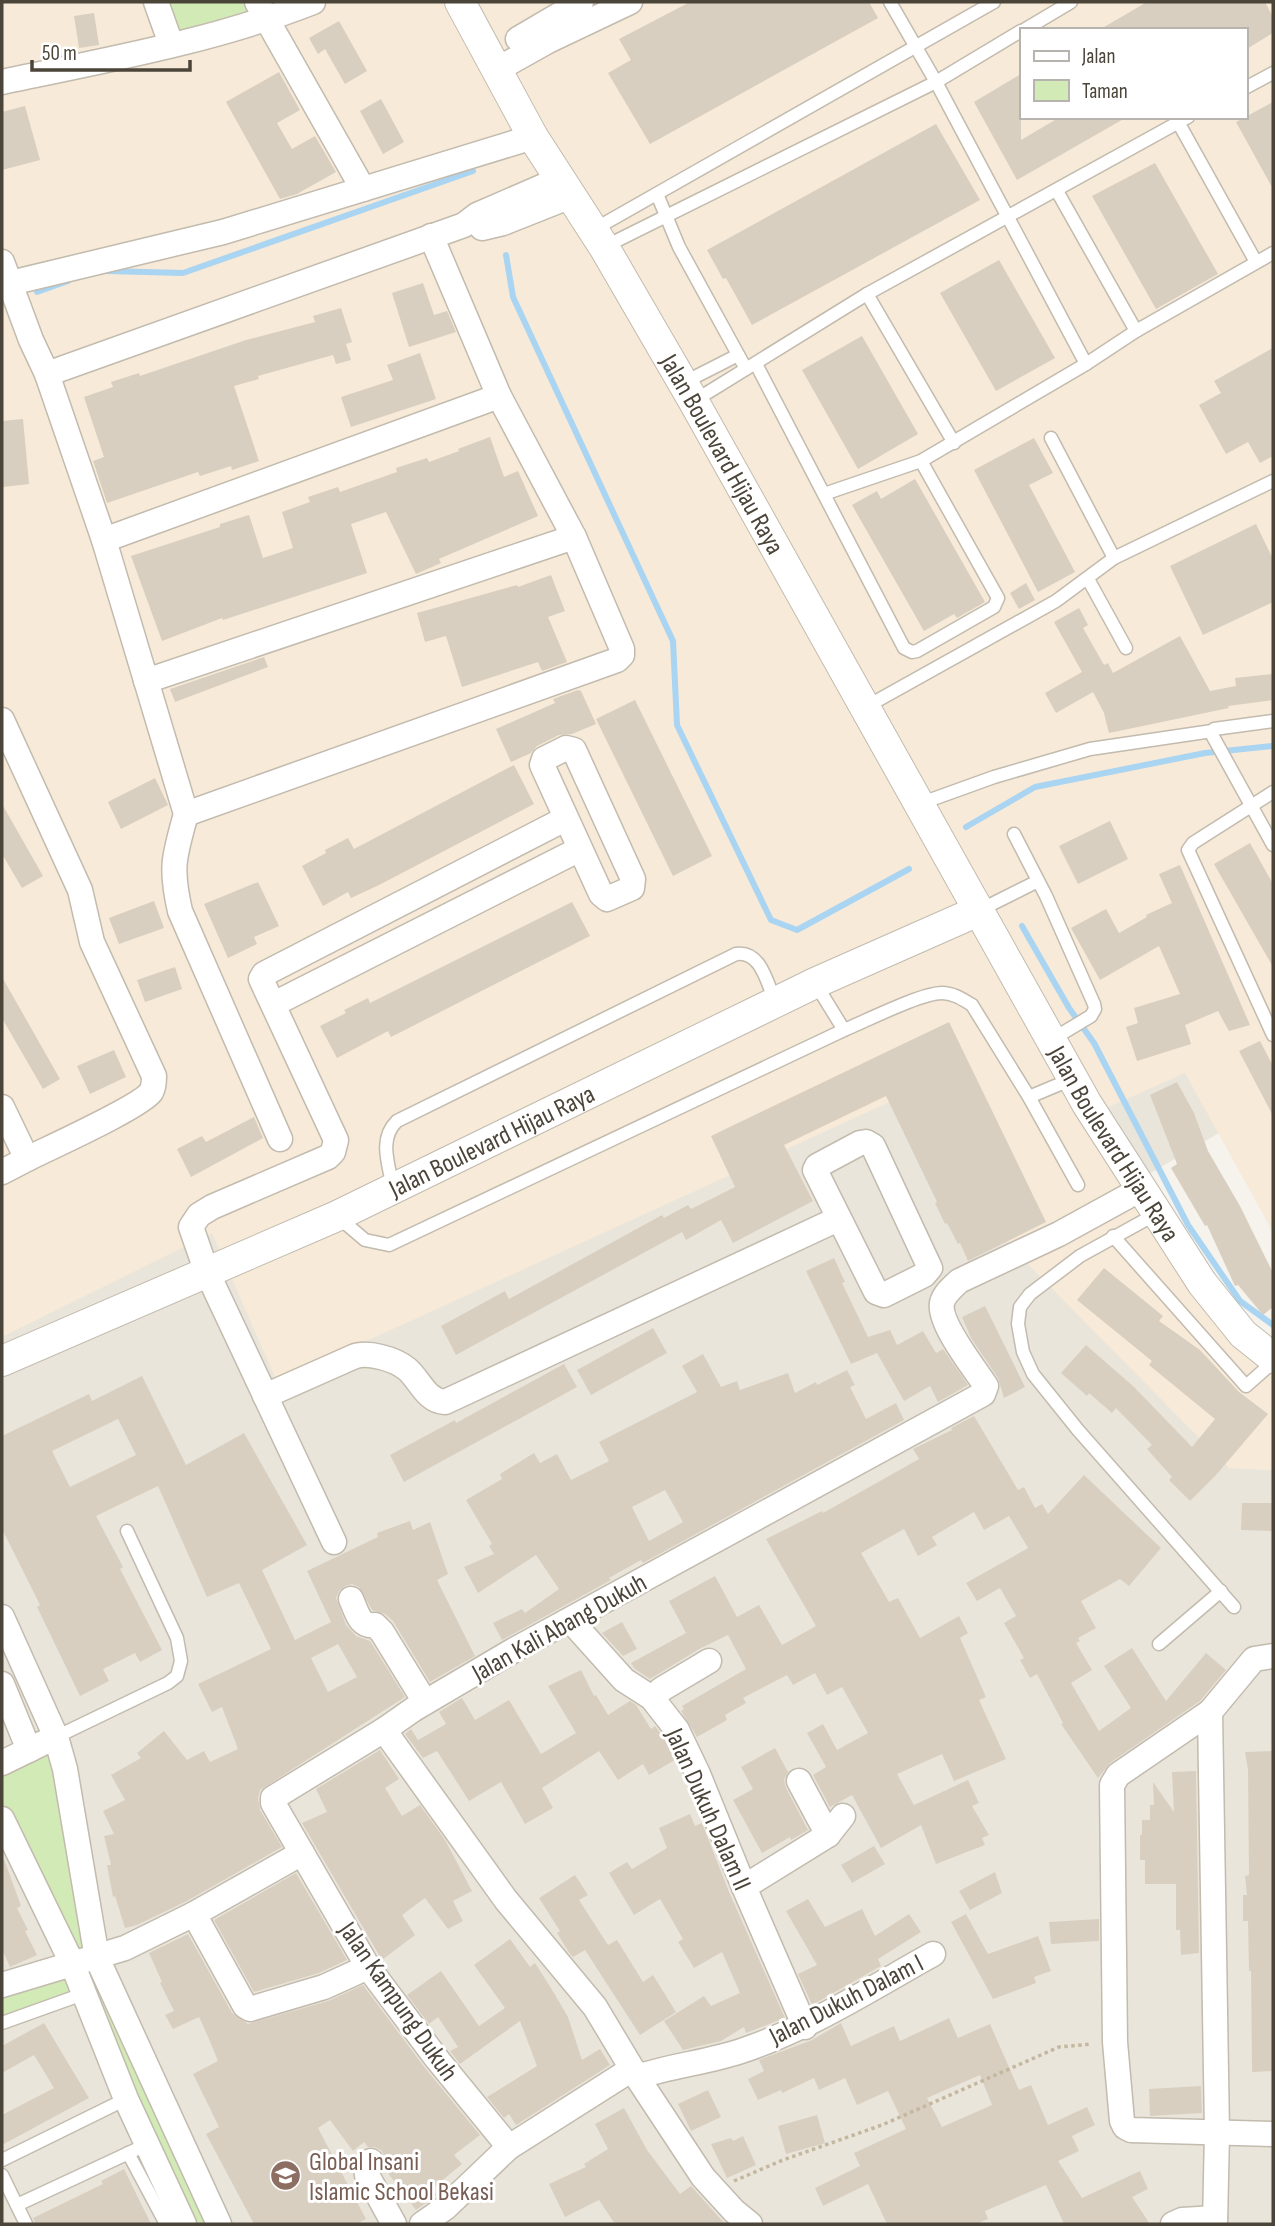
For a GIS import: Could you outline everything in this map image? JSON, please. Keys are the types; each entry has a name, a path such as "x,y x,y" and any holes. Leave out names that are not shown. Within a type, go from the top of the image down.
{"street":[{"path":"156,2 171,44"},
{"path":"2,82 171,44 262,11 313,2"},
{"name":"Jalan Boulevard Hijau Raya","path":"460,2 506,55 533,137 565,188 609,232 698,387 875,701 922,810 955,868 989,905 1061,1034 1072,1079 1202,1283 1243,1334 1273,1360"},
{"path":"544,34 581,2"},
{"path":"506,55 544,34 630,2"},
{"path":"262,11 363,189"},
{"path":"280,1139 180,911 174,883 173,860 186,814 104,540 47,374 7,282 223,232 533,137"},
{"path":"47,374 464,225 477,215 565,188"},
{"path":"186,814 617,660 622,655 622,649 573,537 499,396 431,236"},
{"path":"104,540 499,396"},
{"path":"146,681 573,537"},
{"path":"2,720 79,890 92,942 154,1076 154,1086 146,1096 126,1109 2,1172"},
{"path":"566,748 574,750 633,879 632,888 608,899 603,897 580,849 542,763 544,759 566,748"},
{"path":"334,1542 206,1270 191,1227 199,1216 212,1207 328,1157 336,1146 336,1140 261,981 264,974 565,819"},
{"path":"274,1004 580,849"},
{"name":"Jalan Boulevard Hijau Raya","path":"2,1361 206,1270 337,1216 815,983 989,905"},
{"path":"2,1107 27,1159"},
{"path":"860,1143 870,1144 929,1265 929,1270 884,1295 879,1294 838,1219 815,1168 860,1143"},
{"name":"Jalan Kali Abang Dukuh","path":"384,1730 425,1702 514,1650 983,1394 986,1387 943,1318 943,1301 948,1292 959,1281 1059,1234 1148,1201"},
{"path":"265,1396 353,1357 366,1354 402,1366 432,1398 445,1402 838,1219"},
{"path":"351,1600 362,1623 375,1625 382,1632 425,1702"},
{"path":"2,1617 56,1737 65,1769 97,1958 219,2224"},
{"name":"Jalan Dukuh Dalam II","path":"571,1621 624,1680 652,1698 677,1730 805,2027"},
{"path":"1273,1656 1254,1659 1210,1712 1118,1775 1112,1785 1115,2042 1120,2113 1125,2127 1132,2130 1273,2134"},
{"path":"652,1698 662,1689 709,1661"},
{"path":"2,1684 29,1750"},
{"path":"1173,2224 1182,2220 1215,2221 1217,2132 1210,1712"},
{"path":"384,1730 493,1884 595,2007 635,2073 713,2190 750,2224"},
{"name":"Jalan Kampung Dukuh","path":"384,1730 273,1798 273,1803 368,1967 437,2060 509,2147"},
{"path":"2,1763 56,1737"},
{"path":"744,1887 836,1826 799,1780"},
{"path":"2,1819 72,1963 126,2099 138,2148 184,2224"},
{"path":"2,1985 125,1948 194,1914 302,1853"},
{"path":"194,1914 245,2006 250,2009 324,1987 368,1967"},
{"name":"Jalan Dukuh Dalam I","path":"635,2073 724,2056 805,2027 933,1954"},
{"path":"422,2224 445,2208 509,2147 635,2073"},
{"path":"371,2161 366,2167 367,2175 394,2224"}],"lane":[{"path":"890,2 936,82 1086,364"},
{"path":"609,232 633,208 994,2"},
{"path":"1025,28 1070,2"},
{"path":"609,232 645,225 667,215 936,82 1020,31"},
{"path":"1247,87 1273,73"},
{"path":"698,387 728,381 867,294 1183,120 1256,262"},
{"path":"1056,191 1136,331"},
{"path":"657,194 679,247 738,355 751,367 824,494 904,648 912,652 994,607 998,598 921,461"},
{"path":"824,494 921,461 1086,364 1136,331 1273,253"},
{"path":"867,294 954,443"},
{"path":"698,387 719,365 738,355"},
{"path":"1051,438 1114,558"},
{"path":"875,701 1056,601 1114,558 1273,481"},
{"path":"1088,579 1126,648"},
{"path":"922,810 994,777 1090,748 1273,721"},
{"path":"1212,731 1273,845"},
{"path":"1273,792 1250,804 1188,849 1273,1035"},
{"path":"1014,834 1094,1004 1095,1009 1091,1016 1061,1034"},
{"path":"989,905 1038,881"},
{"path":"393,1188 386,1147 387,1134 397,1121 724,960 743,953 752,956 758,962 776,1002"},
{"path":"815,983 844,1030"},
{"path":"337,1216 365,1240 389,1245 844,1030 916,1000 941,993 959,996 972,1005 1029,1097 1078,1185"},
{"path":"1029,1097 1072,1079"},
{"path":"1148,1201 1113,1236 1080,1256 1030,1294 1020,1307 1018,1324 1023,1352 1033,1374 1078,1430 1234,1607"},
{"path":"1113,1236 1247,1386 1273,1360"},
{"path":"56,1737 177,1676 181,1661 177,1638 127,1531"},
{"path":"1159,1644 1221,1591"},
{"path":"2,2023 83,1994"},
{"path":"2,2160 126,2099"},
{"path":"16,2205 138,2148 166,2224"},
{"path":"2,2175 26,2224"}],"path":[{"path":"713,2190 783,2160 882,2124 1059,2047 1115,2042"}],"shaded area":[{"path":"2,2 1273,2 1273,1232 1219,1133 1115,1194 1229,1468 1273,1470 1273,2224 2,2224"},
{"path":"2,2 1273,2 1273,1232 1185,1073 1086,1117 1132,1197 1206,1313 1273,1367 1273,1470 1229,1468 1012,1248 929,1084 277,1382 212,1233 2,1337"}],"green space":[{"path":"166,2 245,2 252,14 180,32"},
{"path":"56,1737 97,1958 219,2224 183,2224 83,1994 2,2022 2,1985 71,1963 2,1818 2,1763"}],"building":[{"path":"690,2 869,2 878,18 650,144 608,73 631,60 619,39"},
{"path":"1147,2 1265,2 1273,17 1273,33 1247,49 1247,28 1102,28"},
{"path":"94,13 99,45 79,48 74,16"},
{"path":"339,21 367,71 345,84 325,49 318,54 309,38"},
{"path":"279,72 300,110 277,123 292,149 315,136 336,172 297,194 280,199 226,102"},
{"path":"1020,75 1021,140 1057,119 1124,119 1017,180 974,102"},
{"path":"381,99 404,142 383,154 360,111"},
{"path":"1273,102 1273,189 1236,122 1247,119 1247,116"},
{"path":"25,106 40,160 2,170 2,112"},
{"path":"936,124 980,200 752,325 707,250"},
{"path":"1155,163 1218,274 1156,309 1092,196"},
{"path":"999,260 1055,358 996,391 940,293"},
{"path":"423,283 434,315 447,311 456,332 409,347 392,293"},
{"path":"341,308 352,342 346,344 351,360 336,364 333,355 258,376 259,379 234,386 259,461 200,476 198,472 107,503 93,461 104,457 84,397 113,387 111,382 139,373 140,376 246,340 315,322 313,316"},
{"path":"862,336 918,434 858,469 802,370"},
{"path":"1273,348 1273,456 1260,463 1248,442 1226,454 1199,405 1221,393 1214,381"},
{"path":"420,353 436,399 351,427 341,397 393,380 387,365"},
{"path":"23,419 29,484 3,487 2,421"},
{"path":"490,437 504,477 518,471 538,516 439,559 441,563 416,574 386,512 351,524 367,573 223,620 222,618 162,641 131,556 249,515 263,558 293,548 282,512 310,502 308,497 338,487 340,492 397,472 396,468 427,458 429,462"},
{"path":"1034,438 1053,473 1029,485 1075,572 1038,592 974,470"},
{"path":"915,479 985,602 957,618 954,614 924,631 852,505 877,491 881,499"},
{"path":"1256,524 1273,559 1273,602 1203,635 1170,566"},
{"path":"551,575 565,611 548,617 567,662 542,671 538,662 462,687 446,636 425,642 417,613 517,585 518,587"},
{"path":"1026,583 1035,600 1019,609 1010,593"},
{"path":"1079,608 1088,625 1083,628 1104,665 1108,663 1113,673 1180,636 1210,691 1236,686 1235,678 1273,674 1273,700 1228,706 1229,708 1109,733 1104,713 1093,692 1056,713 1045,693 1082,672 1054,622"},
{"path":"264,657 268,667 175,702 170,689"},
{"path":"581,691 596,724 572,734 559,735 511,762 496,729 555,703 553,699"},
{"path":"635,700 712,856 673,876 596,719"},
{"path":"514,765 534,804 379,885 351,898 348,892 323,906 302,866 348,838 354,849"},
{"path":"155,778 168,805 121,829 108,802"},
{"path":"2,804 43,876 22,888 2,854"},
{"path":"1110,821 1128,859 1078,884 1059,846"},
{"path":"1250,843 1273,884 1273,967 1214,864"},
{"path":"1180,865 1250,1025 1229,1031 1218,1011 1185,1025 1191,1044 1137,1061 1126,1027 1138,1023 1134,1008 1180,994 1159,946 1100,980 1071,928 1106,909 1119,933 1147,917 1146,915 1172,903 1159,874"},
{"path":"258,882 279,926 254,937 257,944 228,958 204,904"},
{"path":"154,901 164,928 119,944 109,918"},
{"path":"572,902 590,936 391,1037 388,1031 337,1058 320,1026 346,1013 344,1010 368,998 370,1003"},
{"path":"175,967 182,989 145,1002 137,980"},
{"path":"2,977 60,1079 43,1089 2,1018"},
{"path":"949,1022 1046,1222 968,1261 960,1243 958,1244 947,1223 945,1224 886,1096 784,1145 813,1201 733,1243 721,1220 686,1240 682,1232 456,1355 441,1326 505,1291 509,1299 662,1215 664,1218 688,1205 691,1209 735,1187 711,1136"},
{"path":"1260,1041 1273,1066 1273,1116 1239,1051"},
{"path":"114,1050 126,1077 90,1094 77,1066"},
{"path":"1177,1082 1194,1113 1208,1151 1240,1206 1273,1273 1273,1307 1263,1315 1238,1285 1235,1286 1207,1225 1205,1226 1171,1168 1177,1164 1150,1095"},
{"path":"254,1117 263,1138 191,1177 177,1149 202,1136 206,1142"},
{"path":"834,1258 845,1282 842,1283 868,1337 890,1330 897,1345 923,1331 936,1353 943,1349 968,1385 938,1402 930,1386 904,1401 877,1353 851,1364 806,1271"},
{"path":"1104,1268 1163,1316 1159,1321 1200,1350 1239,1392 1268,1414 1190,1501 1169,1480 1172,1477 1147,1449 1152,1445 1116,1408 1112,1413 1061,1373 1086,1345 1134,1387 1192,1447 1215,1419 1149,1365 1152,1361 1077,1300"},
{"path":"985,1306 1025,1387 1004,1398 998,1378 971,1338 962,1317"},
{"path":"653,1328 667,1353 591,1395 577,1370"},
{"path":"703,1354 721,1387 737,1381 740,1390 788,1373 795,1393 847,1370 855,1385 850,1387 866,1419 896,1403 904,1420 643,1563 641,1560 609,1578 611,1580 502,1640 493,1623 522,1609 525,1613 559,1589 536,1555 478,1593 464,1567 494,1554 489,1546 492,1544 466,1500 502,1479 500,1474 534,1453 540,1463 557,1454 571,1480 609,1461 599,1442 697,1392 682,1366","holes":["665,1490 683,1522 649,1541 632,1507"]},
{"path":"564,1364 577,1387 404,1482 390,1455 455,1420 456,1423"},
{"path":"142,1376 186,1465 244,1433 307,1545 262,1570 295,1640 331,1622 307,1571 378,1537 377,1533 410,1521 413,1530 430,1522 448,1574 437,1580 475,1656 430,1682 393,1621 385,1614 372,1610 359,1587 352,1584 345,1586 336,1598 346,1625 356,1636 370,1641 405,1697 260,1790 260,1810 282,1847 187,1901 125,1928 115,1896 113,1897 107,1865 111,1865 104,1836 114,1834 103,1811 125,1800 111,1775 141,1758 137,1753 164,1731 187,1760 204,1751 210,1762 238,1749 222,1707 212,1712 198,1684 271,1649 239,1583 207,1597 158,1486 96,1516 162,1650 140,1662 135,1653 103,1669 109,1681 80,1696 37,1607 40,1605 2,1529 2,1436 89,1394 92,1401","holes":["118,1419 136,1455 70,1487 52,1451","338,1644 357,1677 328,1692 311,1658"]},
{"path":"974,1416 1018,1490 1024,1487 1035,1508 1042,1504 1048,1514 1084,1475 1161,1548 1129,1586 1120,1579 1081,1601 1096,1628 1078,1638 1080,1641 1076,1643 1092,1670 1071,1683 1099,1731 1131,1708 1104,1666 1132,1648 1166,1701 1206,1653 1226,1670 1200,1701 1110,1763 1098,1778 1061,1724 1063,1723 1037,1674 1030,1678 1020,1660 1024,1658 1004,1623 1016,1616 1000,1588 977,1601 966,1583 1028,1548 1009,1516 984,1530 974,1512 932,1537 937,1545 918,1556 904,1529 861,1553 889,1602 898,1598 920,1638 959,1616 968,1633 960,1638 986,1697 979,1700 1006,1759 954,1781 942,1754 897,1774 914,1805 968,1780 979,1803 972,1806 989,1835 982,1838 985,1845 936,1864 921,1825 881,1848 852,1795 830,1807 813,1775 826,1767 807,1733 823,1724 837,1750 868,1733 842,1687 827,1695 815,1673 793,1685 787,1675 743,1698 746,1703 725,1715 727,1720 697,1737 681,1711 684,1709 682,1706 746,1669 728,1635 650,1679 631,1663 686,1633 669,1601 715,1576 737,1617 759,1605 782,1645 816,1626 766,1539 822,1511 823,1513 919,1459 913,1449"},
{"path":"1242,1503 1273,1503 1273,1531 1241,1530"},
{"path":"622,1622 637,1649 623,1656 602,1633"},
{"path":"581,1670 594,1696 596,1695 608,1715 630,1701 636,1705 651,1729 655,1726 664,1738 675,1760 649,1775 643,1764 618,1780 599,1751 542,1788 553,1808 525,1824 501,1782 469,1801 437,1751 423,1758 405,1734 411,1729 418,1740 446,1724 439,1712 462,1698 475,1720 509,1700 541,1754 576,1733 548,1686"},
{"path":"775,1748 788,1772 784,1780 786,1788 808,1830 762,1853 733,1800 753,1789 741,1767"},
{"path":"380,1750 399,1779 385,1788 402,1816 420,1805 445,1840 472,1891 453,1901 463,1921 448,1929 425,1898 402,1915 415,1935 382,1960 302,1823 327,1812 316,1789"},
{"path":"1273,1751 1273,2071 1252,2072 1251,1971 1248,1921 1243,1921 1243,1895 1247,1895 1245,1876 1249,1875 1248,1770 1245,1752"},
{"path":"1196,1771 1199,1953 1181,1955 1180,1930 1176,1930 1176,1884 1145,1884 1145,1860 1140,1860 1140,1835 1142,1820 1150,1820 1150,1805 1154,1805 1153,1782 1174,1812 1172,1772"},
{"path":"690,1814 695,1826 702,1823 729,1892 785,2018 746,2033 744,2027 721,2041 683,2050 664,2021 704,1996 711,2006 740,1993 722,1952 694,1968 678,1942 683,1939 660,1899 634,1915 609,1873 627,1862 632,1869 667,1848 659,1828"},
{"path":"874,1846 885,1864 852,1883 841,1865"},
{"path":"2,1859 21,1906 17,1908 28,1930 25,1931 37,1955 10,1967 2,1949"},
{"path":"995,1872 1002,1893 970,1910 959,1891"},
{"path":"296,1873 347,1960 319,1973 254,1992 214,1920"},
{"path":"575,1875 588,1895 579,1900 608,1945 617,1940 643,1982 653,1975 676,2012 640,2035 585,1950 573,1957 570,1954 557,1933 560,1931 539,1898"},
{"path":"808,1899 825,1927 862,1909 875,1936 909,1914 921,1932 878,1959 881,1966 812,2005 798,1974 817,1965 786,1911"},
{"path":"966,1914 988,1954 1038,1936 1051,1971 1034,1977 1036,1983 993,1999 951,1922"},
{"path":"1099,1919 1099,1941 1051,1944 1049,1922"},
{"path":"188,1934 232,2013 248,2024 328,2001 363,1985 425,2068 480,2135 454,2155 462,2164 432,2189 436,2196 416,2210 384,2168 385,2157 381,2150 368,2147 364,2142 353,2151 330,2120 318,2128 366,2219 356,2224 254,2224 206,2134 219,2127 193,2074 218,2061 199,2017 173,2029 165,2015 174,2011 149,1953"},
{"path":"510,1939 530,1967 535,1963 554,1993 568,2017 582,2060 600,2049 610,2065 516,2125 509,2114 504,2118 487,2097 537,2066 520,2021 460,2064 450,2051 458,2047 438,2017 429,2024 407,1995 441,1971 479,2026 505,2008 474,1965"},
{"path":"949,2018 958,2038 990,2024 1019,2090 1031,2085 1048,2125 1087,2107 1095,2125 1072,2136 1079,2151 1058,2161 1082,2198 1140,2171 1148,2189 1132,2197 1150,2224 1064,2224 1046,2185 985,2211 988,2219 976,2224 887,2224 868,2184 823,2206 815,2188 860,2166 854,2153 906,2129 888,2091 857,2105 845,2078 819,2090 814,2078 782,2093 781,2090 758,2100 748,2079 764,2071 759,2060 812,2040 841,2023 851,2046 894,2026 900,2041","holes":["980,2075 992,2105 942,2127 927,2098"]},
{"path":"44,2023 89,2098 2,2145 2,2115 54,2088 34,2055 2,2073 2,2046"},
{"path":"1201,2086 1202,2113 1150,2116 1149,2089"},
{"path":"708,2090 721,2117 691,2131 678,2104"},
{"path":"624,2108 647,2150 680,2194 691,2186 725,2224 615,2224 599,2200 565,2217 549,2184 586,2167 584,2164 608,2149 595,2124"},
{"path":"817,2115 825,2143 786,2154 778,2126"},
{"path":"743,2136 756,2165 727,2178 711,2144 731,2138 733,2141"},
{"path":"124,2169 151,2224 35,2224 33,2218 103,2184 101,2181"}],"waterway":[{"path":"106,271 183,273 473,171"},
{"path":"506,255 513,297 673,641 677,725 771,920 797,930 909,869"},
{"path":"37,292 68,281"},
{"path":"966,827 1035,787 1205,753 1273,746"},
{"path":"1022,926 1069,1008 1094,1043 1188,1225 1240,1301 1273,1325"}],"place":[{"name":"Global Insani Islamic School Bekasi","path":"286,2176"}]}
